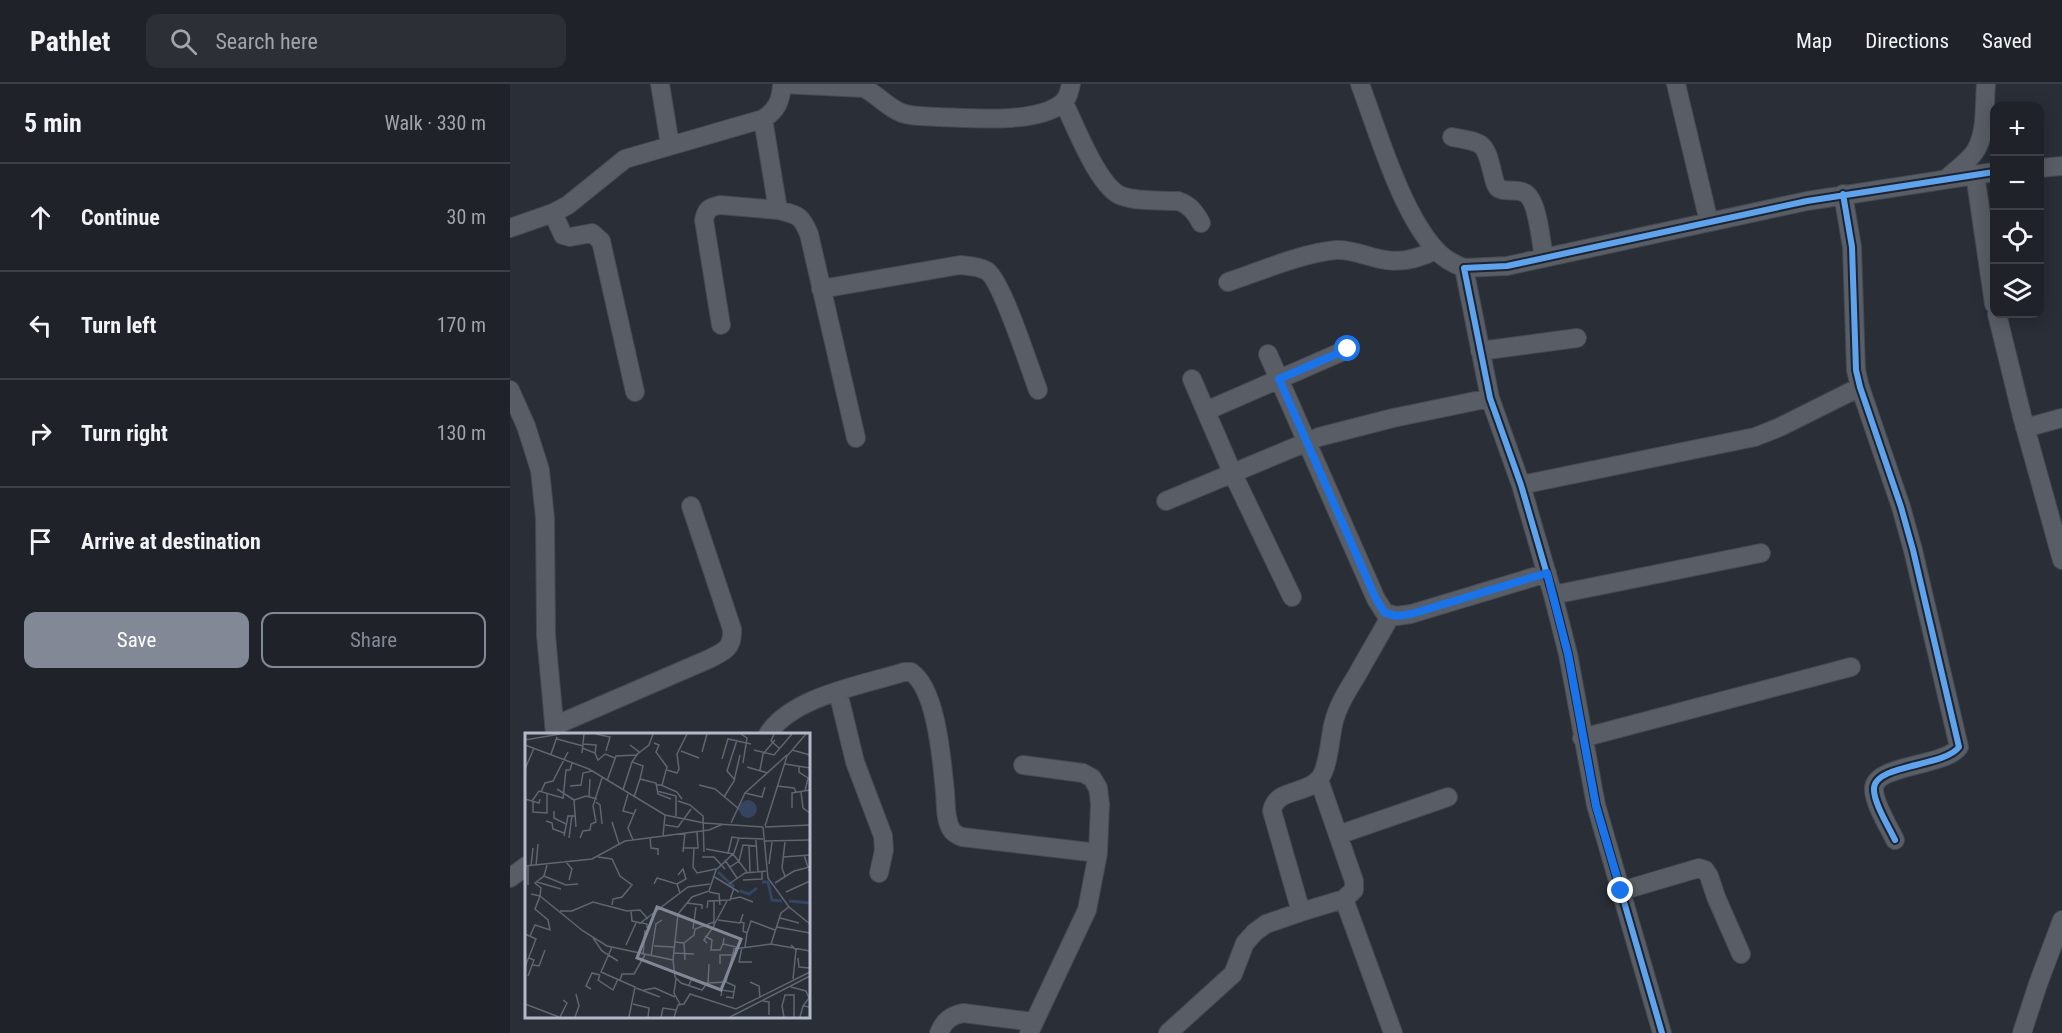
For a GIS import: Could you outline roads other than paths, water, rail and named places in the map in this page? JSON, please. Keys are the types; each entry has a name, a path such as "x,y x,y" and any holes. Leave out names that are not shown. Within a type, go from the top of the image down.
{"street":[{"path":"660,84 670,145"},
{"path":"510,228 553,213 578,198 625,159 763,120 774,112 780,102 782,84 853,86 875,93 892,108 905,114 986,119 1042,113 1064,103 1071,84"},
{"path":"1359,84 1412,215 1436,250 1453,264 1464,268 1507,266 1843,194 1990,172"},
{"path":"1676,84 1709,222"},
{"path":"1946,179 1973,154 1978,145 1982,135 1986,84"},
{"path":"1064,103 1102,179 1111,190 1122,196 1178,201 1192,209 1201,223"},
{"path":"763,120 778,210"},
{"path":"1452,137 1477,141 1483,145 1498,187 1503,190 1523,192 1530,196 1535,208 1544,258"},
{"path":"2044,168 2062,166"},
{"path":"1975,174 1990,272"},
{"path":"1843,194 1852,247 1856,370 1910,539 1959,747 1955,753 1944,759 1886,773 1877,780 1874,787 1876,799 1894,840"},
{"path":"721,325 704,220 705,212 711,207 720,205 778,210 797,215 804,220 856,438"},
{"path":"553,213 563,235 570,237 592,233 601,241 635,392"},
{"path":"1228,282 1320,252 1340,250 1387,260 1406,261 1436,250"},
{"path":"821,289 960,265 978,267 989,272 1003,296 1038,390"},
{"path":"1464,268 1490,398 1521,485 1553,595 1568,654 1596,806 1662,1033"},
{"path":"1998,318 2025,428 2062,560"},
{"path":"1480,351 1576,338"},
{"path":"1206,411 1348,349"},
{"path":"1268,354 1376,599 1385,613 1411,614 1547,573"},
{"path":"1192,379 1232,472 1292,597"},
{"path":"1521,485 1755,437 1860,387"},
{"path":"510,390 526,426 540,470 545,518 546,635 554,730 726,650 732,640 732,629 691,506"},
{"path":"1166,501 1307,442 1374,422 1490,398"},
{"path":"2025,428 2062,418"},
{"path":"1553,595 1761,553"},
{"path":"1301,912 1272,812 1274,804 1280,796 1307,787 1319,780 1339,706 1391,615"},
{"path":"1582,738 1851,667"},
{"path":"769,733 772,728 798,708 817,699 904,672 911,672 921,681 939,736 947,811 950,827 954,833 962,837 1098,854"},
{"path":"838,692 855,762 882,836 884,850 879,873"},
{"path":"939,1033 944,1022 963,1013 1032,1028 1088,910 1098,854 1100,804 1098,788 1092,778 1083,773 1023,765"},
{"path":"1168,1033 1233,974 1245,943 1255,932 1266,924 1344,899 1354,890 1354,881 1319,780"},
{"path":"1338,835 1448,797"},
{"path":"1621,891 1699,868 1705,870 1741,954"},
{"path":"1344,899 1393,1033"},
{"path":"2022,1033 2062,920"}]}
